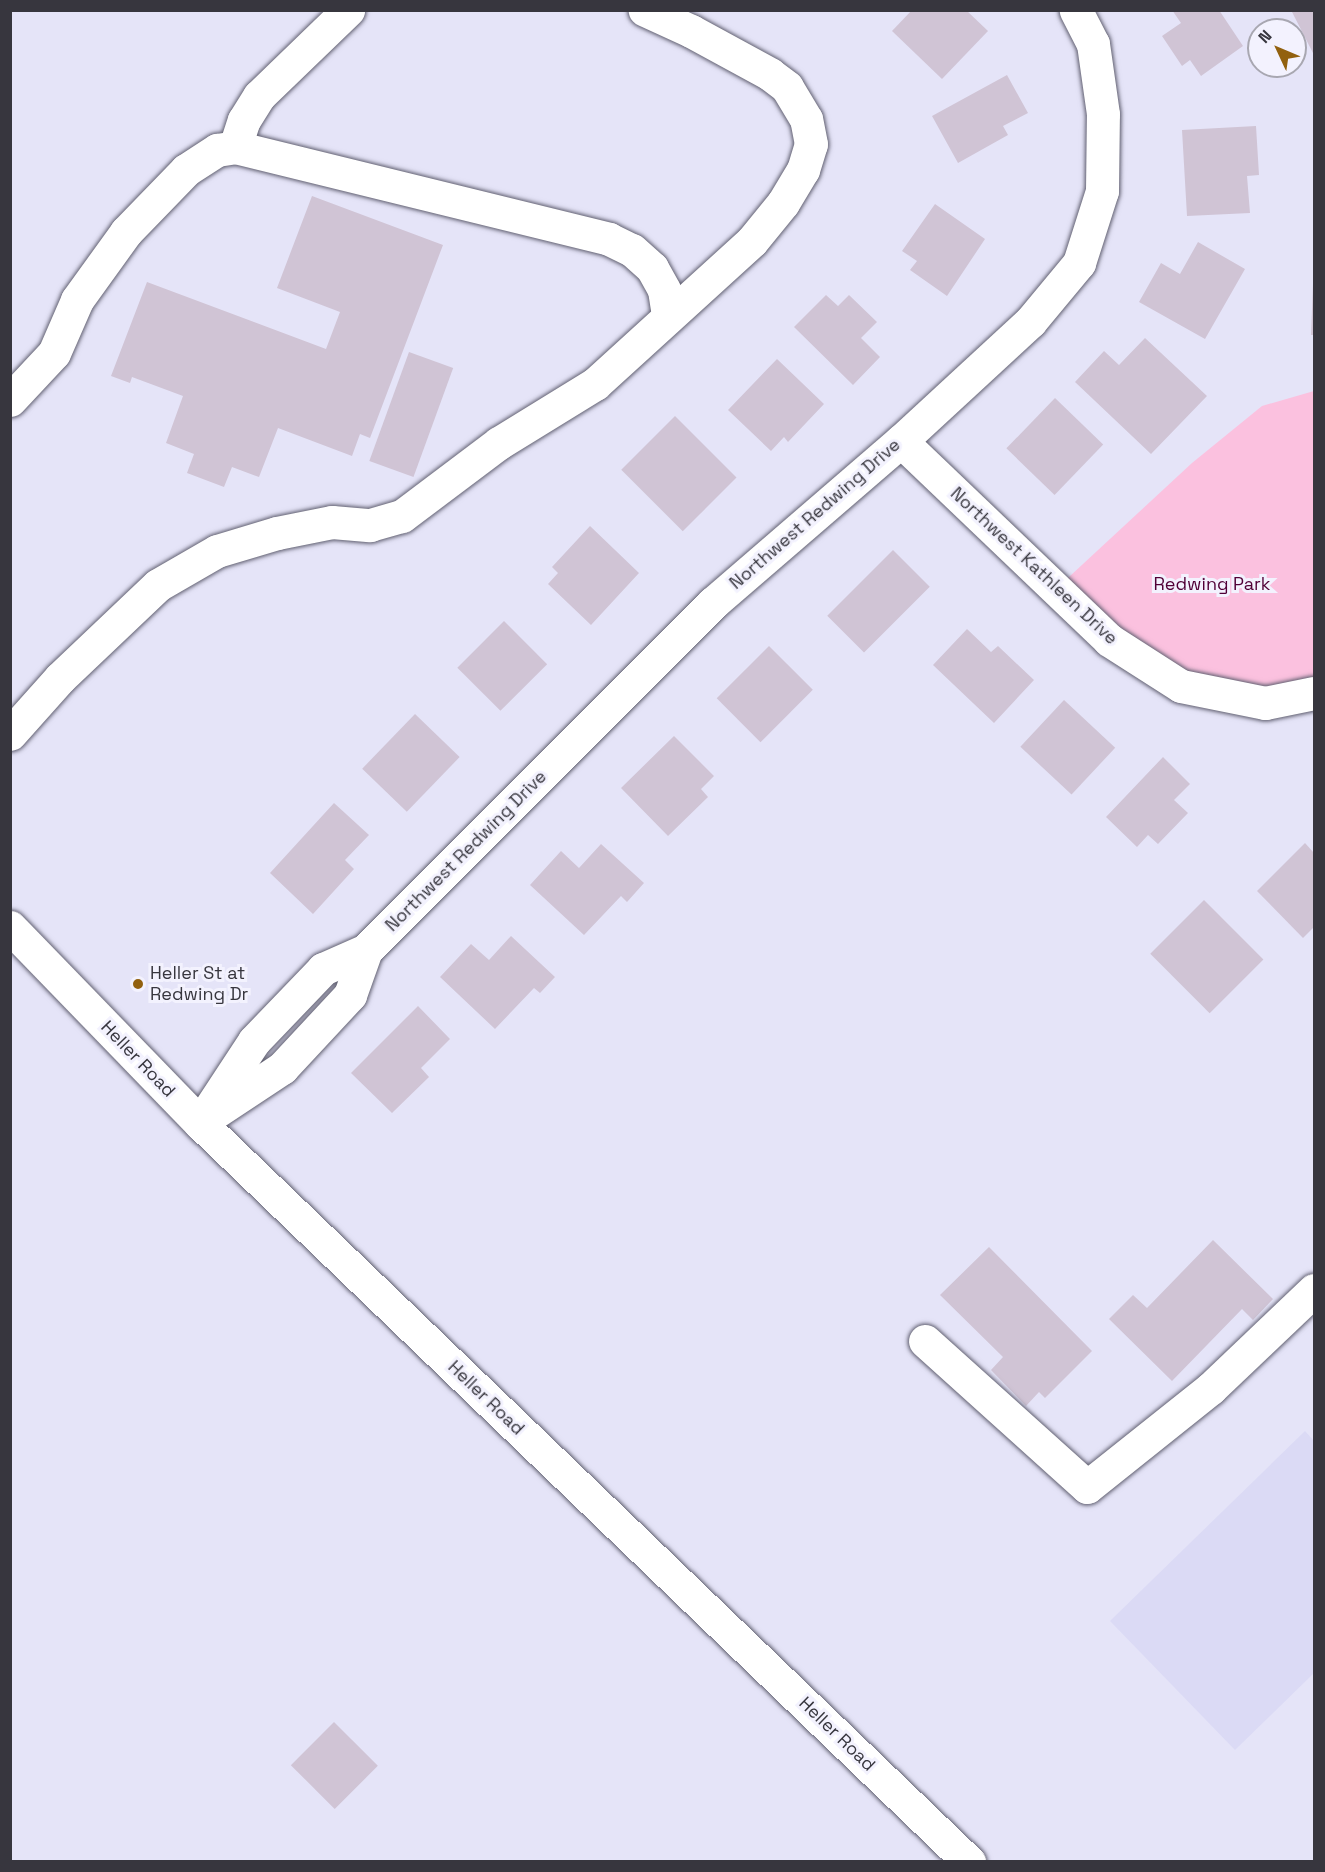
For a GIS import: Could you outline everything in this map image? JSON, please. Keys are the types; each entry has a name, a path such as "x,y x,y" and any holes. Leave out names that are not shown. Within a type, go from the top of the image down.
{"street":[{"path":"235,147 244,120 259,96 348,10"},
{"path":"10,734 60,678 158,585 217,551 277,533 332,522 370,525 402,516 499,443 595,384 752,241 783,203 803,170 810,144 806,119 787,87 721,46 645,10"},
{"name":"Northwest Redwing Drive","path":"200,1123 254,1041 323,969 366,950 713,603 901,441 1030,322 1079,263 1102,191 1103,114 1093,44 1076,10"},
{"path":"10,400 54,353 77,300 126,232 186,170 217,150 235,147 609,239 632,250 652,268 664,290 668,316"},
{"name":"Northwest Kathleen Drive","path":"901,441 1109,640 1181,686 1264,703 1314,693"},
{"name":"Heller Road","path":"10,927 200,1123 969,1862"},
{"path":"925,1341 1087,1487 1211,1388 1314,1290"}],"shaded area":[{"path":"1305,1431 1314,1441 1314,1673 1235,1750 1110,1621"}],"green space":[{"name":"Redwing Park","path":"1314,391 1314,693 1181,686 1056,589 1192,463 1262,406"}],"building":[{"path":"912,10 966,10 988,31 942,79 892,31"},
{"path":"1172,10 1219,10 1243,46 1201,76 1190,60 1182,66 1162,36 1181,23"},
{"path":"1291,10 1314,10 1314,55 1307,41 1307,18 1295,18"},
{"path":"1007,75 1028,113 1003,126 1008,135 958,163 932,116"},
{"path":"1256,126 1259,175 1247,176 1250,213 1187,216 1182,130"},
{"path":"312,196 443,245 370,438 360,434 352,456 278,428 259,477 232,467 224,487 187,473 194,454 166,443 183,396 132,377 130,383 111,376 147,282 326,349 340,312 277,288"},
{"path":"935,204 985,239 947,296 910,270 917,261 902,251"},
{"path":"1198,242 1245,269 1205,339 1139,302 1161,263 1180,274"},
{"path":"1313,284 1314,335 1311,335"},
{"path":"826,295 838,306 849,295 877,322 861,338 880,357 853,385 794,327"},
{"path":"1145,338 1207,396 1151,454 1075,382 1104,351 1119,365"},
{"path":"409,352 453,368 413,477 369,461"},
{"path":"777,359 824,404 788,442 784,437 771,451 728,410"},
{"path":"1055,398 1103,445 1055,495 1006,448"},
{"path":"675,416 737,478 683,531 621,470"},
{"path":"590,526 639,573 591,625 548,584 558,573 552,567"},
{"path":"893,550 930,587 864,653 827,616"},
{"path":"504,621 547,664 500,711 457,668"},
{"path":"967,629 991,652 998,646 1034,680 994,723 933,665"},
{"path":"769,646 813,690 761,742 717,698"},
{"path":"1064,700 1115,748 1072,795 1020,747"},
{"path":"415,714 460,757 407,812 362,769"},
{"path":"674,736 714,776 701,789 708,797 668,836 621,788"},
{"path":"1163,757 1190,784 1174,800 1188,813 1158,844 1148,835 1137,847 1106,817"},
{"path":"334,803 369,835 345,860 354,869 313,914 270,873"},
{"path":"1305,843 1314,853 1314,927 1303,938 1257,891"},
{"path":"601,844 644,883 627,902 621,896 584,935 530,885 561,851 579,868"},
{"path":"1204,900 1263,959 1210,1013 1150,954"},
{"path":"511,936 555,977 540,993 534,988 495,1029 440,977 471,944 489,960"},
{"path":"418,1006 450,1039 421,1068 429,1077 392,1113 351,1073"},
{"path":"1213,1240 1273,1299 1253,1320 1242,1309 1172,1381 1109,1319 1133,1295 1147,1308"},
{"path":"989,1247 1092,1351 1045,1398 1039,1392 1026,1406 991,1370 1003,1357 940,1295"},
{"path":"334,1722 378,1766 335,1809 291,1765"}],"place":[{"name":"Heller St at Redwing Dr","path":"138,984"}]}
